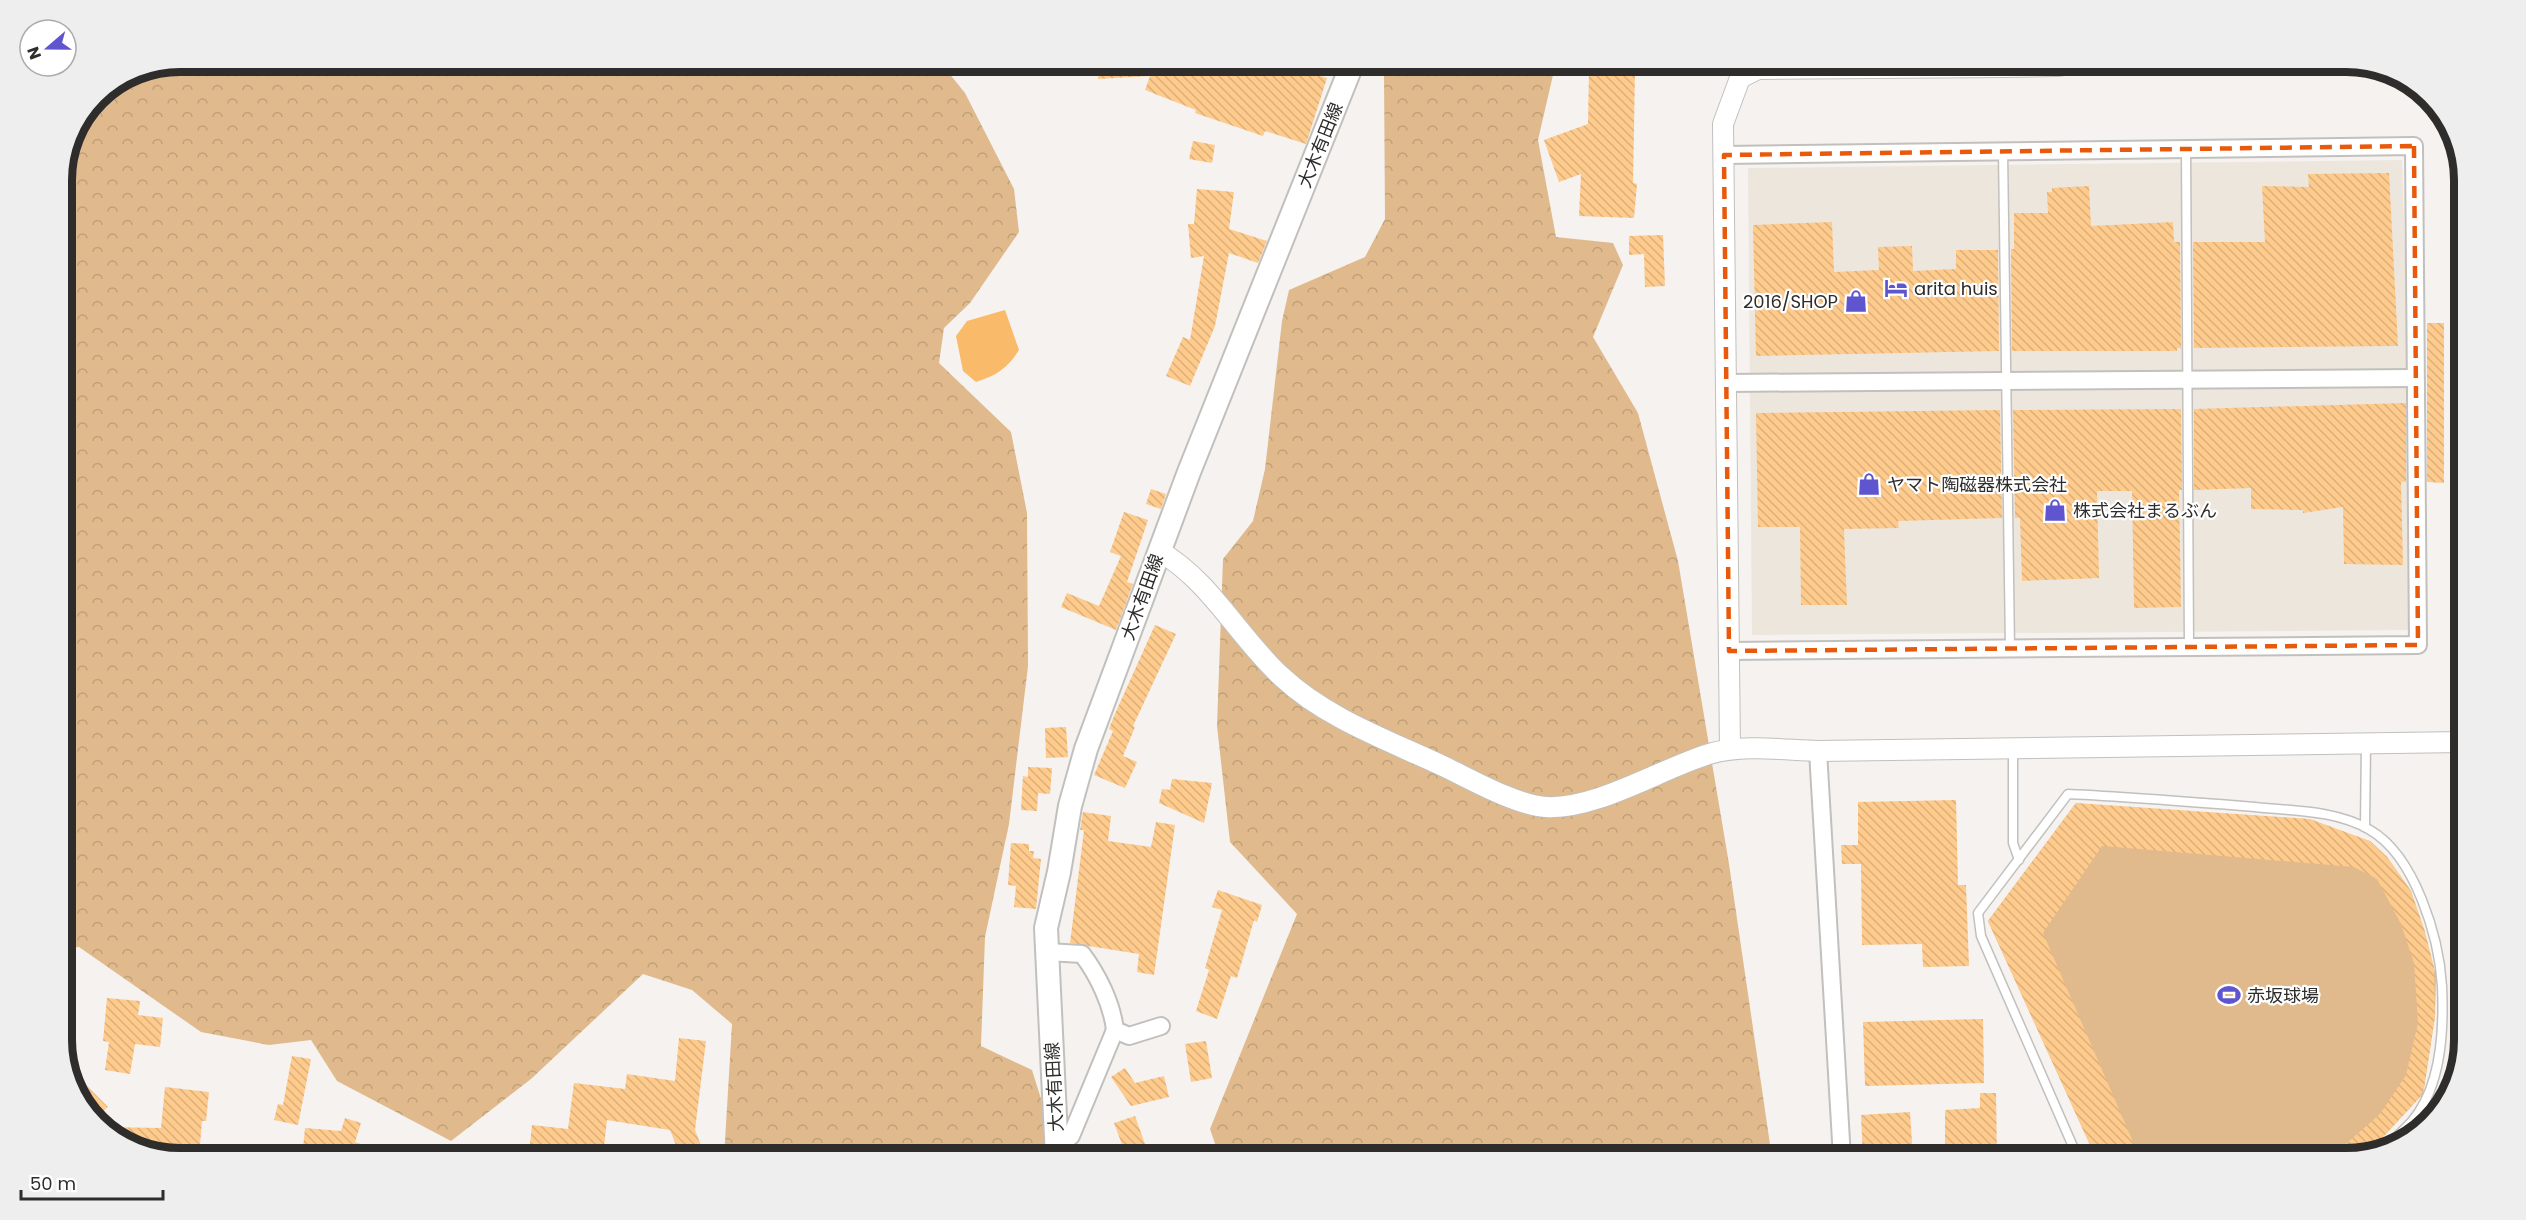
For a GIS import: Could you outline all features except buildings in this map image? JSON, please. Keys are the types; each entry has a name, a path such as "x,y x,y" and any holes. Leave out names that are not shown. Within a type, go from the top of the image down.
{"main road":[{"name":"大木有田線","path":"1057,1148 1046,928 1059,872 1070,806 1086,749 1159,551 1349,72"}],"street":[{"path":"1730,749 1723,124 1731,97 1740,78 1752,72"},
{"path":"1724,155 2414,146 2418,645 1729,651"},
{"path":"1727,383 2415,378"},
{"path":"1159,551 1182,564 1281,677 1306,696 1344,719 1501,794 1546,807 1580,803 1610,795 1680,764 1730,749 1818,751 2454,742"},
{"path":"1818,751 1841,1148"},
{"path":"1047,952 1082,954 1094,970 1114,1019 1115,1030 1071,1136 1061,1148"},
{"path":"1115,1030 1129,1036 1161,1026"}],"lane":[{"path":"2186,149 2188,647"},
{"path":"2003,151 2010,649"},
{"path":"2365,827 2366,743"},
{"path":"2013,748 2013,843 2019,860"},
{"path":"2074,1148 1981,936 1978,913 2068,794 2171,800 2323,814 2365,827 2403,860 2430,920 2440,960 2444,1025 2434,1078 2414,1119 2397,1136"}],"highlighted area":[{"path":"2414,146 2418,645 1729,651 1724,155"}],"shaded area":[{"path":"2402,160 2409,378 2412,630 1752,635 1748,168"},
{"path":"1005,310 1019,350 1001,371 976,382 963,371 956,336 967,321"}],"green space":[{"path":"173,72 948,72 965,93 1014,189 1019,232 970,303 944,328 939,363 1011,432 1027,513 1028,666 1009,824 985,937 981,1046 1032,1070 1052,1134 1049,1148 725,1148 732,1024 692,990 643,974 531,1079 451,1141 337,1081 311,1040 269,1045 201,1032 79,947 72,947 72,173 78,145 94,114 120,90 132,83"},
{"path":"1554,72 1538,140 1556,237 1613,243 1623,265 1593,337 1638,413 1678,561 1729,864 1771,1148 1217,1148 1210,1129 1297,914 1230,842 1217,726 1223,559 1253,521 1265,469 1282,321 1289,290 1365,257 1385,219 1384,73"},
{"name":"赤坂球場","path":"2076,803 2370,841 2387,857 2411,891 2436,975 2435,1016 2423,1094 2377,1143 2360,1147 2091,1148 1988,921"}],"place":[{"name":"arita huis","path":"1896,288"},
{"name":"2016/SHOP","path":"1856,301"},
{"name":"ヤマト陶磁器株式会社","path":"1869,484"},
{"name":"株式会社まるぶん","path":"2055,510"},
{"name":"赤坂球場","path":"2229,995"}]}
